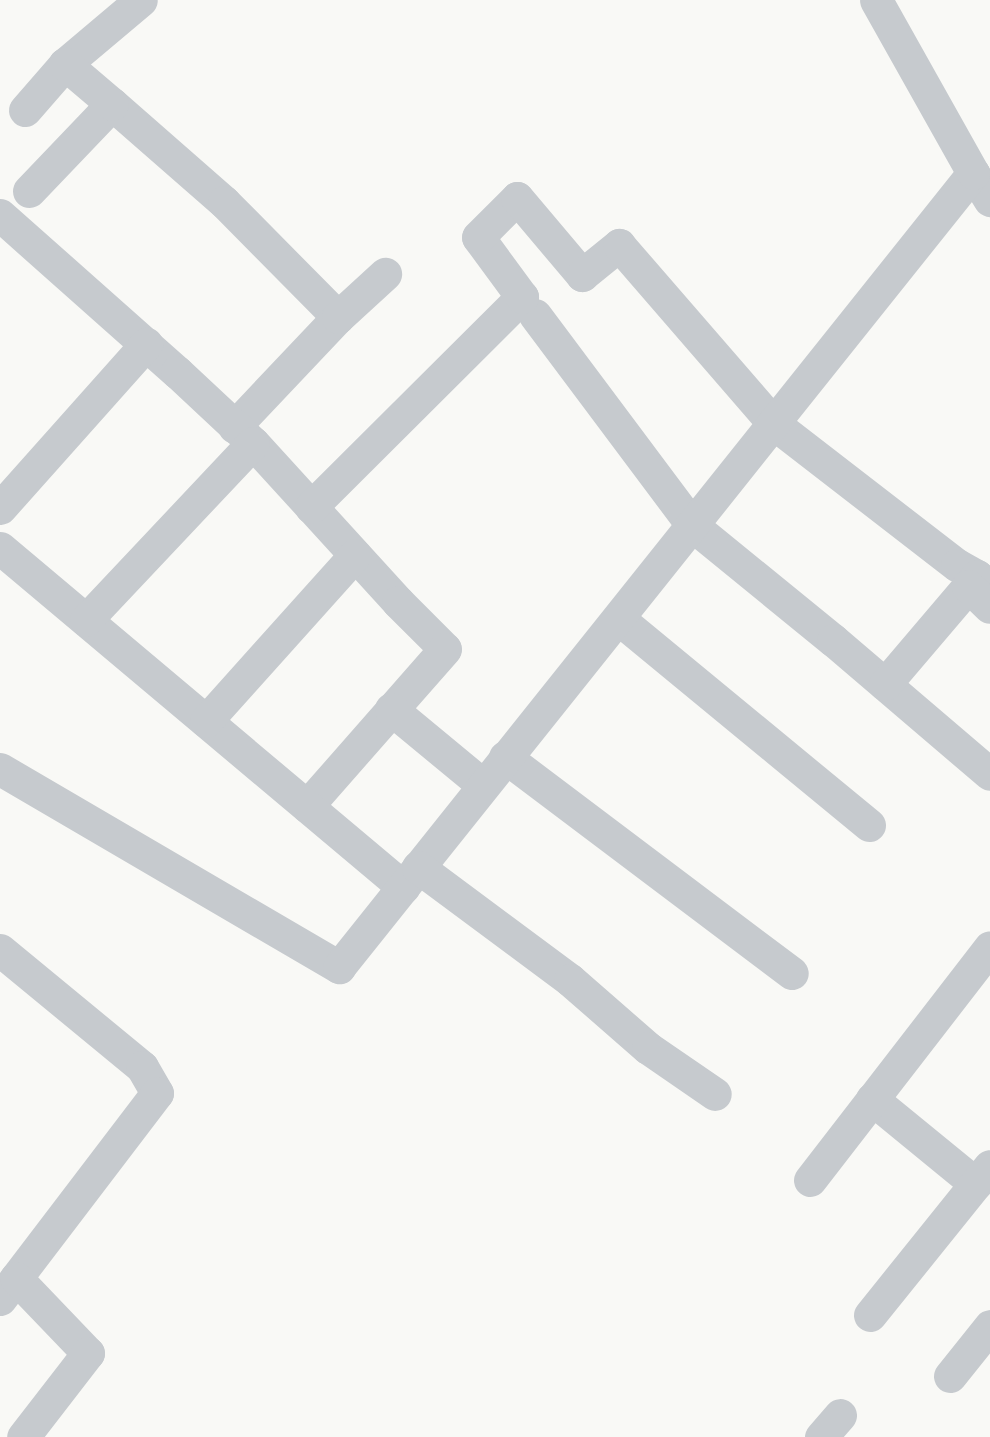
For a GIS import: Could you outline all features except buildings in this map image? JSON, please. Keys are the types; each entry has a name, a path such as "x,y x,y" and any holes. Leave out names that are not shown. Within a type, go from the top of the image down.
{"street":[{"path":"25,110 65,64 141,0"},
{"path":"876,0 990,200"},
{"path":"65,64 224,202 338,317"},
{"path":"29,191 112,104"},
{"path":"0,769 339,967 974,172"},
{"path":"311,507 522,297 478,237 518,198 582,275 619,244 773,423 957,564 977,576 979,597 885,684"},
{"path":"0,214 244,435 445,649 307,806"},
{"path":"86,620 244,435 338,317 385,274"},
{"path":"535,315 693,526 885,684 986,762"},
{"path":"0,508 146,345"},
{"path":"0,548 307,806 411,877 570,980 648,1048 715,1094"},
{"path":"206,721 355,555"},
{"path":"619,619 869,825"},
{"path":"391,709 483,785"},
{"path":"505,757 792,973"},
{"path":"810,1180 990,947"},
{"path":"0,950 142,1067 157,1093 8,1288 88,1353 22,1437"},
{"path":"870,1315 983,1175 872,1099"},
{"path":"950,1376 990,1326"}]}
